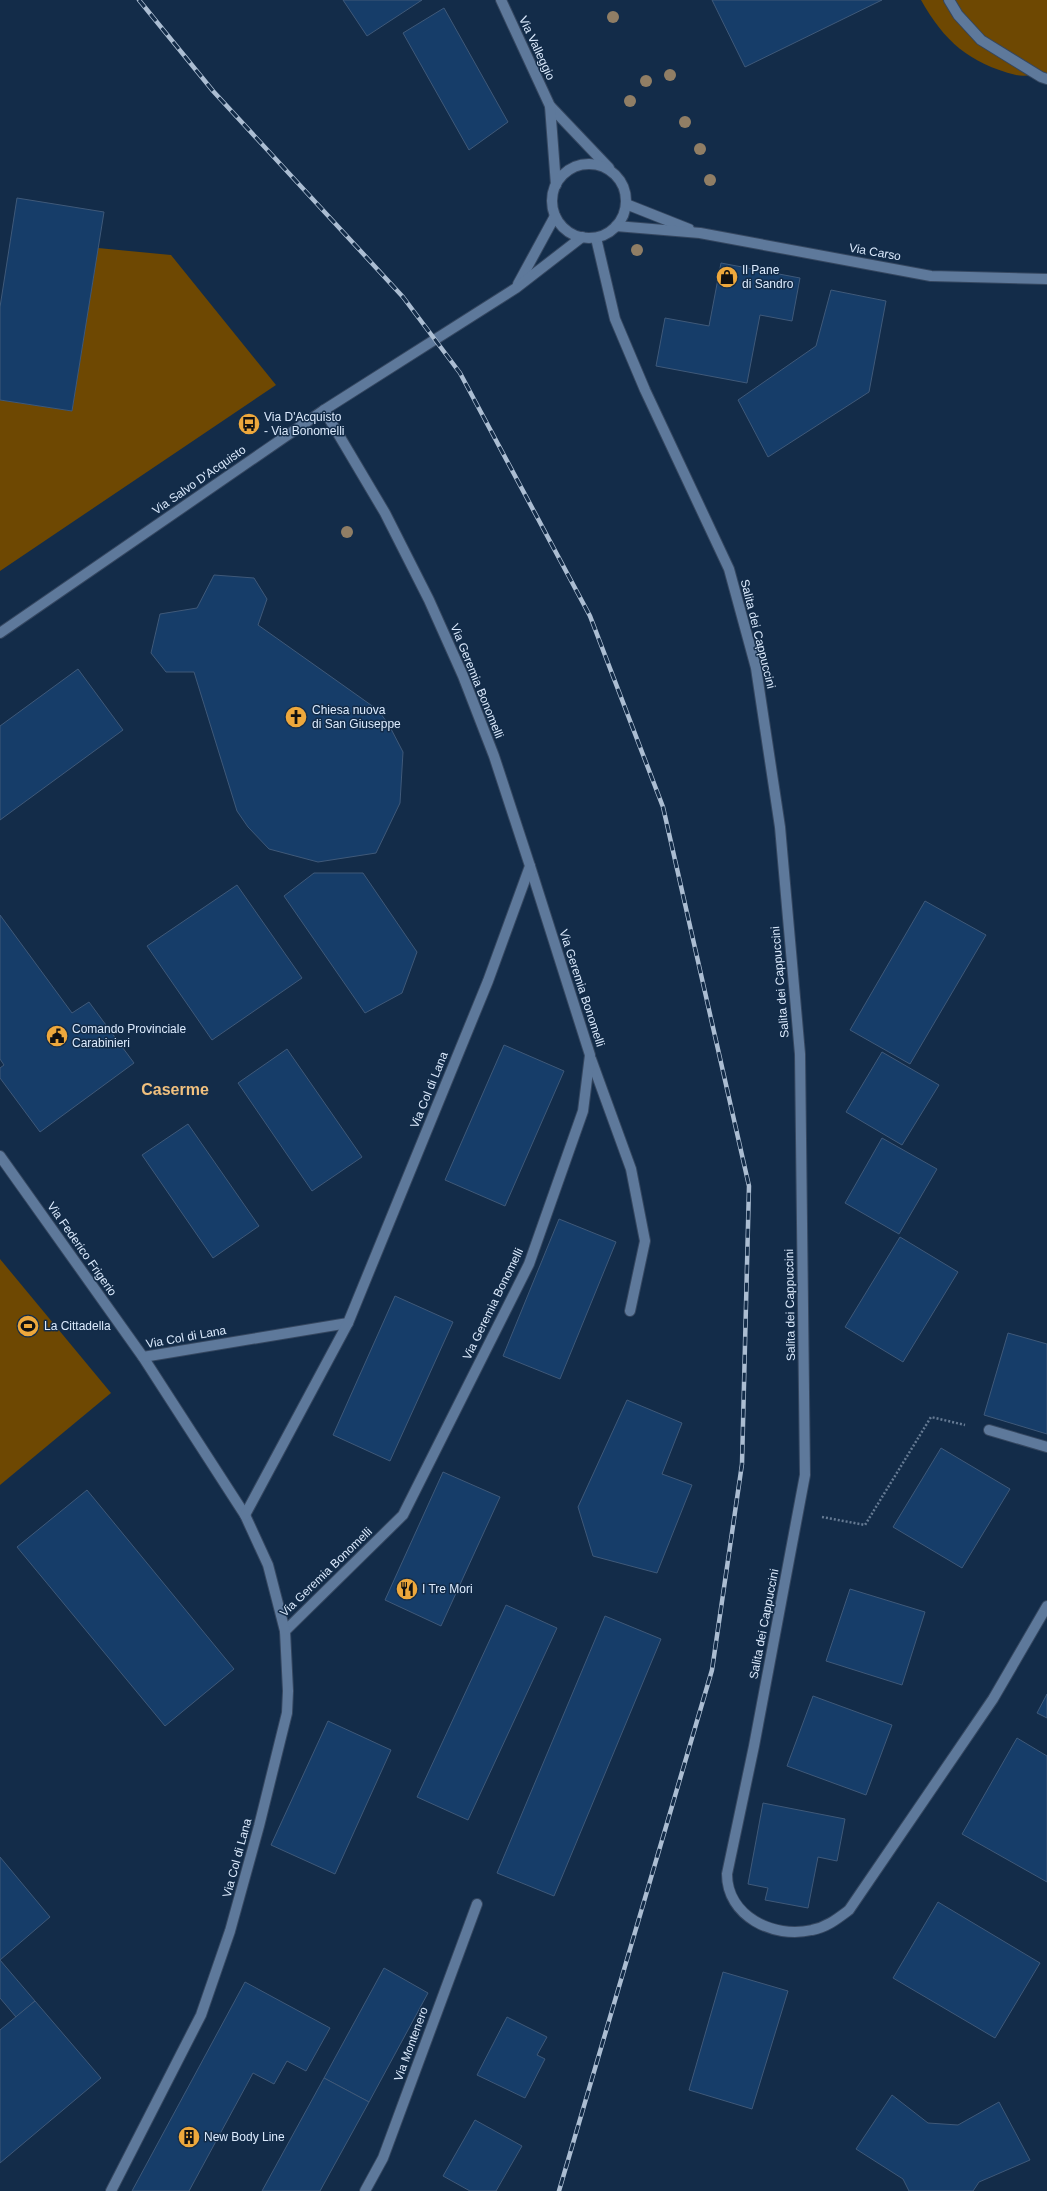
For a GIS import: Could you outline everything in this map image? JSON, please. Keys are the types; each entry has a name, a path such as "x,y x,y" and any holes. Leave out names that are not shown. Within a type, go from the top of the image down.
{"street":[{"name":"Via Valleggio","path":"501,0 550,106 613,172"},
{"path":"949,0 958,15 981,40 1041,77 1047,79"},
{"name":"Via Valleggio","path":"550,106 556,185"},
{"path":"585,164 602,166 613,172 620,180 625,192 626,204 623,216 616,226 608,233 596,238 582,237 570,233 560,225 555,216 552,203 556,185 569,170 585,164"},
{"name":"Via Carso","path":"626,204 700,233"},
{"name":"Via Salvo D'Acquisto","path":"516,288 555,216"},
{"name":"Via Carso","path":"616,226 700,233 931,276 1047,279"},
{"name":"Via Salvo D'Acquisto","path":"0,633 324,410 516,288 582,237"},
{"name":"Salita dei Cappuccini","path":"596,238 615,320 645,390 729,569 756,668 780,827 800,1054 805,1475 754,1746 726,1874 727,1886 731,1899 739,1910 766,1928 788,1931 810,1931 831,1924 849,1910 993,1699 1047,1606"},
{"name":"Via Geremia Bonomelli","path":"285,1630 403,1515 529,1264 583,1111 590,1056 494,756 457,662 429,600 385,513 324,410"},
{"name":"Via Col di Lana","path":"245,1515 348,1323 488,981 530,866"},
{"path":"590,1056 631,1169 645,1241 630,1311"},
{"name":"Via Federico Frigerio","path":"0,1156 143,1357"},
{"name":"Via Col di Lana","path":"111,2191 201,2015 230,1931 259,1826 287,1713 288,1691 285,1630 268,1565 245,1515 143,1357 348,1323"},
{"path":"990,1430 1047,1447"},
{"name":"Via Montenero","path":"365,2191 383,2158 477,1904"}],"path":[{"path":"798,1512 865,1525 931,1417 990,1430"}],"shaded area":[{"path":"921,0 1047,0 1047,74 1020,76 999,70 971,57 949,39 930,15"},
{"path":"98,248 171,255 276,385 0,571 0,400 72,411"},
{"name":"La Cittadella","path":"0,1259 111,1393 0,1485"}],"building":[{"path":"343,0 422,0 367,36"},
{"path":"712,0 882,0 745,67"},
{"path":"444,8 508,122 469,150 403,33"},
{"path":"17,198 104,212 72,411 0,400 0,307"},
{"path":"721,263 800,278 792,321 760,315 747,383 656,366 665,318 709,326"},
{"path":"831,290 886,301 869,392 768,457 738,400 816,346"},
{"name":"Chiesa nuova di San Giuseppe","path":"214,575 254,578 267,599 258,625 378,710 389,725 403,752 400,803 376,853 318,862 269,849 248,827 237,811 194,672 166,672 151,653 160,614 197,608"},
{"path":"78,669 123,730 0,820 0,726"},
{"path":"314,873 363,873 417,952 402,993 365,1013 284,896"},
{"path":"237,885 302,978 212,1040 147,946"},
{"path":"925,901 986,935 910,1064 850,1030"},
{"name":"Comando Provinciale Carabinieri","path":"0,915 72,1013 89,1002 134,1063 40,1132 0,1078 0,1068 4,1065 0,1059"},
{"path":"504,1045 564,1071 505,1206 445,1180"},
{"path":"287,1049 362,1157 312,1191 238,1083"},
{"path":"882,1052 939,1085 902,1145 846,1112"},
{"path":"188,1124 259,1226 213,1258 142,1155"},
{"path":"882,1138 937,1169 899,1234 845,1203"},
{"path":"559,1219 616,1242 560,1379 503,1356"},
{"path":"900,1237 958,1272 903,1362 845,1327"},
{"path":"395,1296 453,1322 390,1461 333,1435"},
{"path":"1008,1333 1047,1344 1047,1434 984,1415"},
{"path":"627,1400 682,1423 662,1474 692,1485 657,1573 593,1556 578,1507"},
{"path":"941,1448 1010,1489 962,1568 893,1527"},
{"path":"443,1472 500,1497 441,1626 385,1600"},
{"path":"87,1490 234,1669 165,1726 17,1547"},
{"path":"850,1589 925,1612 902,1685 826,1661"},
{"path":"506,1605 557,1628 468,1820 417,1797"},
{"path":"605,1616 661,1639 554,1896 497,1873"},
{"path":"1047,1694 1047,1718 1037,1713"},
{"path":"813,1696 892,1725 866,1795 787,1766"},
{"path":"328,1721 391,1750 335,1874 271,1845"},
{"path":"1017,1738 1047,1756 1047,1882 962,1834"},
{"path":"763,1803 845,1819 837,1861 818,1857 808,1908 765,1900 768,1888 748,1884"},
{"path":"0,1857 50,1917 0,1960"},
{"path":"938,1902 1040,1963 995,2038 893,1978"},
{"path":"0,1960 35,2001 16,2017 0,1998"},
{"path":"384,1968 428,1993 369,2102 324,2078"},
{"path":"723,1972 788,1991 752,2109 689,2090"},
{"name":"New Body Line","path":"245,1982 330,2028 306,2071 287,2061 274,2084 253,2073 189,2191 132,2191"},
{"path":"35,2001 101,2078 0,2163 0,2030"},
{"path":"507,2017 547,2037 537,2055 545,2059 525,2098 477,2075"},
{"path":"324,2078 369,2102 320,2191 262,2191"},
{"path":"892,2095 928,2123 958,2125 999,2102 1030,2160 979,2182 973,2191 909,2191 903,2179 856,2149"},
{"path":"475,2120 522,2146 496,2191 470,2191 443,2176"}],"railway":[{"path":"139,0 213,91 403,297 460,373 590,616 663,807 749,1186 742,1464 712,1670 559,2191"}],"place":[{"name":"Il Pane di Sandro","path":"727,277"},
{"name":"Via D'Acquisto - Via Bonomelli","path":"249,424"},
{"name":"Chiesa nuova di San Giuseppe","path":"296,717"},
{"name":"Comando Provinciale Carabinieri","path":"57,1036"},
{"name":"La Cittadella","path":"28,1326"},
{"name":"I Tre Mori","path":"407,1589"},
{"name":"New Body Line","path":"189,2137"}],"district":[{"name":"Caserme","path":"175,1089"}]}
